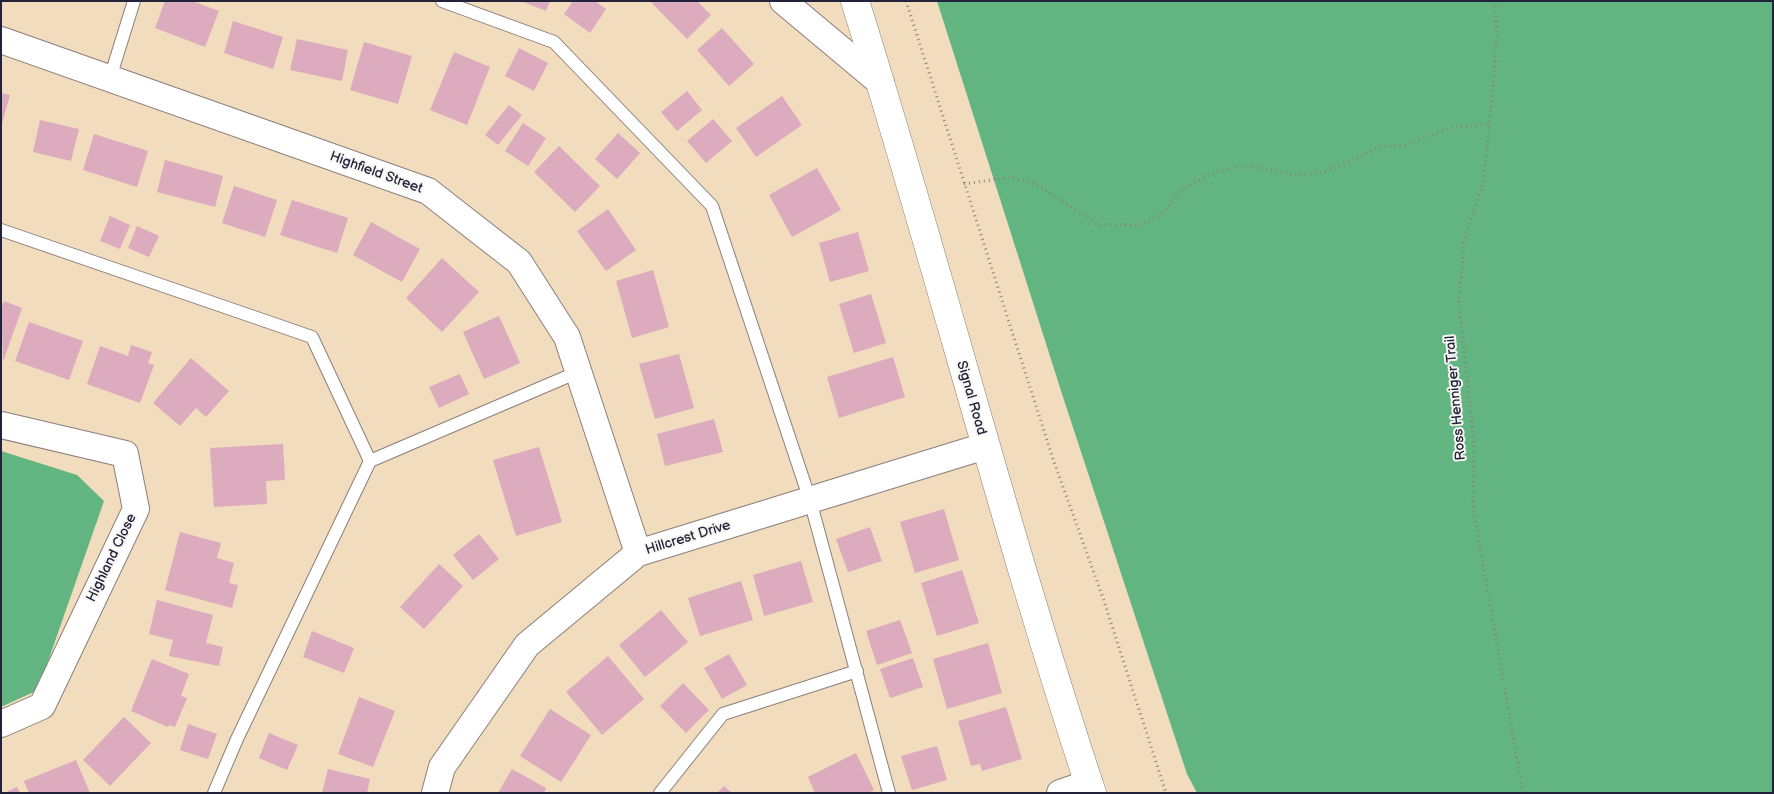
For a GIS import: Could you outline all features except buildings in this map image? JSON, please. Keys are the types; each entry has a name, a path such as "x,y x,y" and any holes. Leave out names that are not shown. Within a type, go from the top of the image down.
{"street":[{"path":"783,1 881,83"},
{"name":"Signal Road","path":"855,1 881,83 985,446 1091,788"},
{"name":"Highfield Street","path":"1,40 428,191 519,262 567,337 638,553"},
{"name":"Highland Close","path":"1,425 125,454 136,509 42,706 1,724"},
{"name":"Hillcrest Drive","path":"435,793 442,767 527,645 638,553 985,446"},
{"path":"1060,793 1091,788"}],"lane":[{"path":"110,78 134,1"},
{"path":"442,1 554,42 712,206 810,500 889,793"},
{"path":"1,230 312,337 370,461"},
{"path":"214,793 237,739 370,461 578,372"},
{"path":"660,793 723,714 857,671"}],"path":[{"path":"906,1 1052,459 1102,598 1166,793"},
{"name":"Ross Henniger Trail","path":"1495,1 1497,38 1484,180 1464,239 1459,302 1474,444 1472,506 1522,793"},
{"path":"964,184 1012,177 1036,184 1098,225 1139,225 1162,214 1182,190 1211,174 1236,167 1264,168 1296,176 1322,172 1380,147 1407,145 1448,128 1489,124"}],"green space":[{"path":"937,1 1773,1 1773,793 1197,793 1187,774 1063,397"},
{"path":"1,451 77,475 104,501 38,690 1,707"}]}
